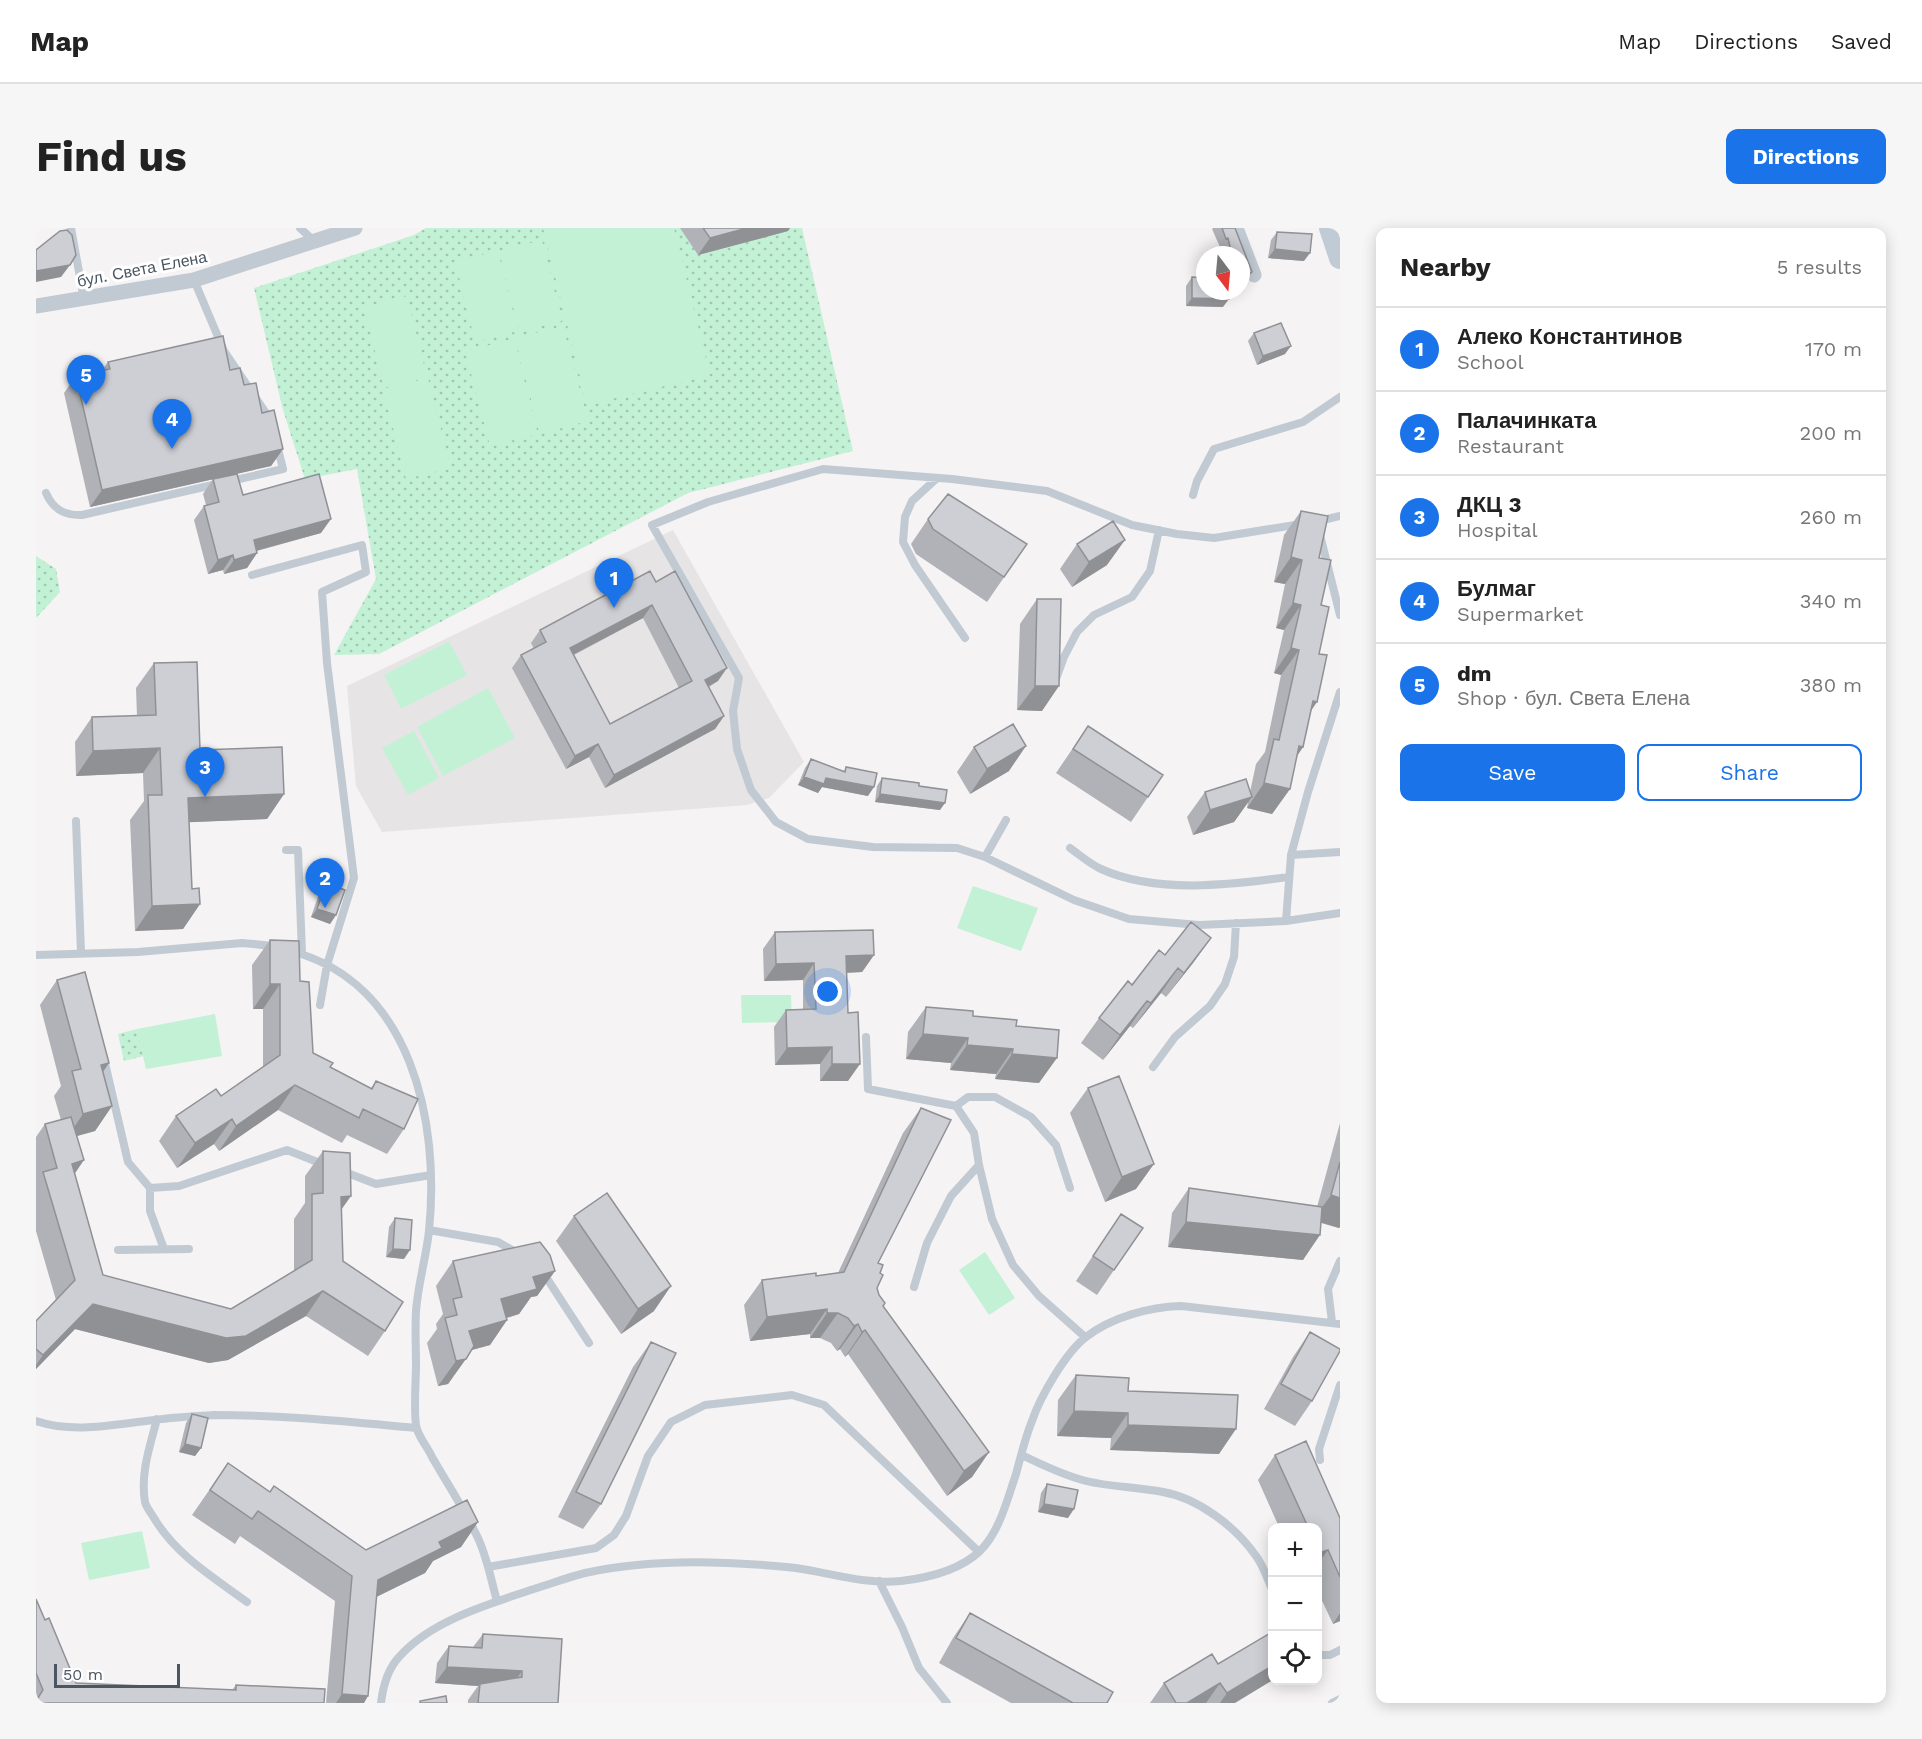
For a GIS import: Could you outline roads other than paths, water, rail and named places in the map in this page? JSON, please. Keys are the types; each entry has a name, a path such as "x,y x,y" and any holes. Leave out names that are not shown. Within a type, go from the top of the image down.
{"street":[{"name":"бул. Света Елена","path":"36,306 194,280 355,228"},
{"path":"1236,228 1254,275"},
{"path":"1330,228 1340,258"}],"lane":[{"path":"71,228 84,299"},
{"path":"300,228 314,241"},
{"path":"194,280 224,351 272,423"},
{"path":"1193,495 1197,481 1214,449 1303,422 1340,397"},
{"path":"46,493 55,508 72,515 81,515 283,469 275,434"},
{"path":"1340,516 1214,538 1177,534 1132,525 1047,491 938,477 823,469 708,502 652,525 739,678 733,711 737,749 751,790 776,822 808,839 873,847 957,848 986,856 1074,900 1129,919 1199,925 1286,921 1340,913"},
{"path":"938,477 912,501 905,517 903,542 915,565 965,638"},
{"path":"1316,522 1340,615"},
{"path":"1055,683 1064,657 1077,632 1094,615 1132,597 1150,571 1159,530"},
{"path":"252,575 362,545 366,572 322,592 327,663 354,878 327,965 320,1005"},
{"path":"1286,921 1291,855 1308,792 1339,696"},
{"path":"986,856 1006,820"},
{"path":"76,821 81,953"},
{"path":"1070,848 1100,869 1142,882 1189,885 1255,882 1288,877"},
{"path":"286,850 298,850 302,953"},
{"path":"1291,855 1340,852"},
{"path":"1153,1067 1175,1037 1210,1005 1225,984 1234,957 1236,923"},
{"path":"36,954 138,952 242,943 273,946 302,953 327,965 365,992 385,1014 412,1068 423,1100 429,1137 431,1175 429,1230 416,1311 416,1428 478,1538 497,1601"},
{"path":"866,1037 868,1089 956,1106 974,1133 992,1219 1013,1265 1039,1296 1085,1337"},
{"path":"102,1051 128,1162 150,1188 150,1212 164,1249"},
{"path":"956,1106 968,1097 995,1097 1031,1117 1056,1145 1070,1188"},
{"path":"150,1188 179,1186 287,1150 376,1184 431,1175"},
{"path":"914,1287 927,1243 951,1196 979,1165"},
{"path":"429,1230 498,1242 528,1261"},
{"path":"118,1250 189,1249"},
{"path":"381,1703 382,1689 387,1675 410,1645 451,1620 497,1601 584,1573 671,1562 729,1563 795,1568 850,1579 900,1582 938,1574 957,1566 979,1552 993,1535 1003,1512 1032,1420 1044,1395 1068,1357 1085,1337 1113,1322 1159,1306 1181,1306 1336,1323 1328,1289 1340,1261"},
{"path":"537,1269 546,1277 589,1343"},
{"path":"1320,1460 1319,1449 1340,1384"},
{"path":"488,1567 596,1548 615,1535 626,1516 648,1456 671,1422 705,1405 792,1395 824,1405 979,1552"},
{"path":"36,1421 44,1424 92,1428 157,1419 212,1415 301,1417 416,1428"},
{"path":"157,1419 144,1472 146,1504 159,1526 177,1548 247,1602"},
{"path":"1022,1455 1085,1481 1165,1492 1196,1503 1238,1532 1258,1557 1268,1580"},
{"path":"879,1581 919,1668 947,1703"},
{"path":"1322,1655 1330,1655 1340,1650"},
{"path":"1332,1703 1340,1699"}],"place":[{"name":"dm","path":"86,405"},
{"name":"Булмаг","path":"172,449"},
{"name":"Алеко Константинов","path":"614,608"},
{"name":"ДКЦ 3","path":"205,797"},
{"name":"Палачинката","path":"325,908"}]}
